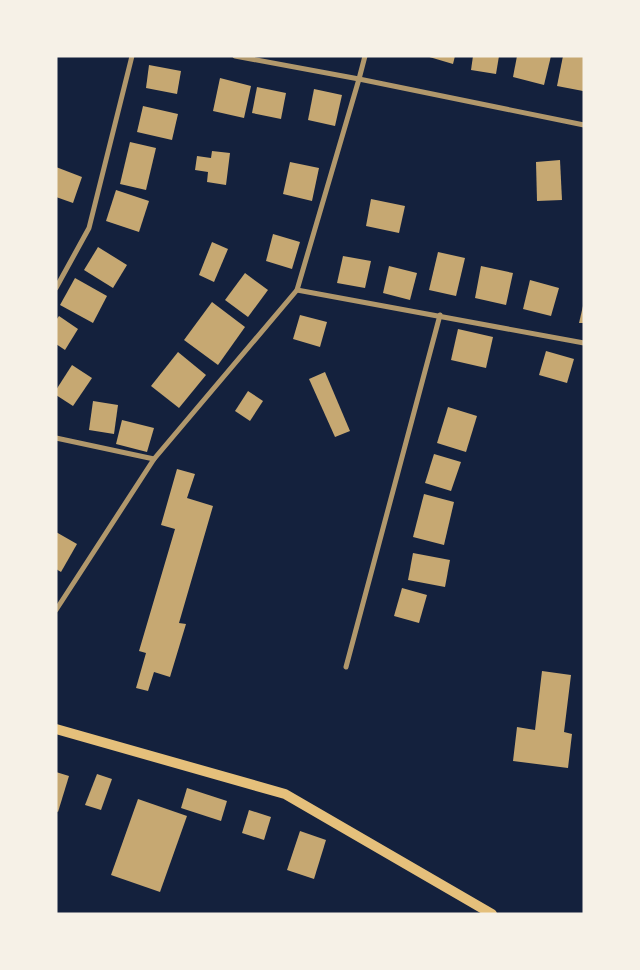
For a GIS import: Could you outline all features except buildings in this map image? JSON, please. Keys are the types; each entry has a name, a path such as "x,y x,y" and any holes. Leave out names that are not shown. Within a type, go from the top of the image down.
{"main road":[{"path":"56,729 285,794 492,914"}],"street":[{"path":"56,288 89,228 132,56"},
{"path":"234,56 360,79 584,126"},
{"path":"56,610 154,459 297,290 360,79 365,56"},
{"path":"297,290 584,343"},
{"path":"346,667 440,316"},
{"path":"56,438 154,459"}]}
